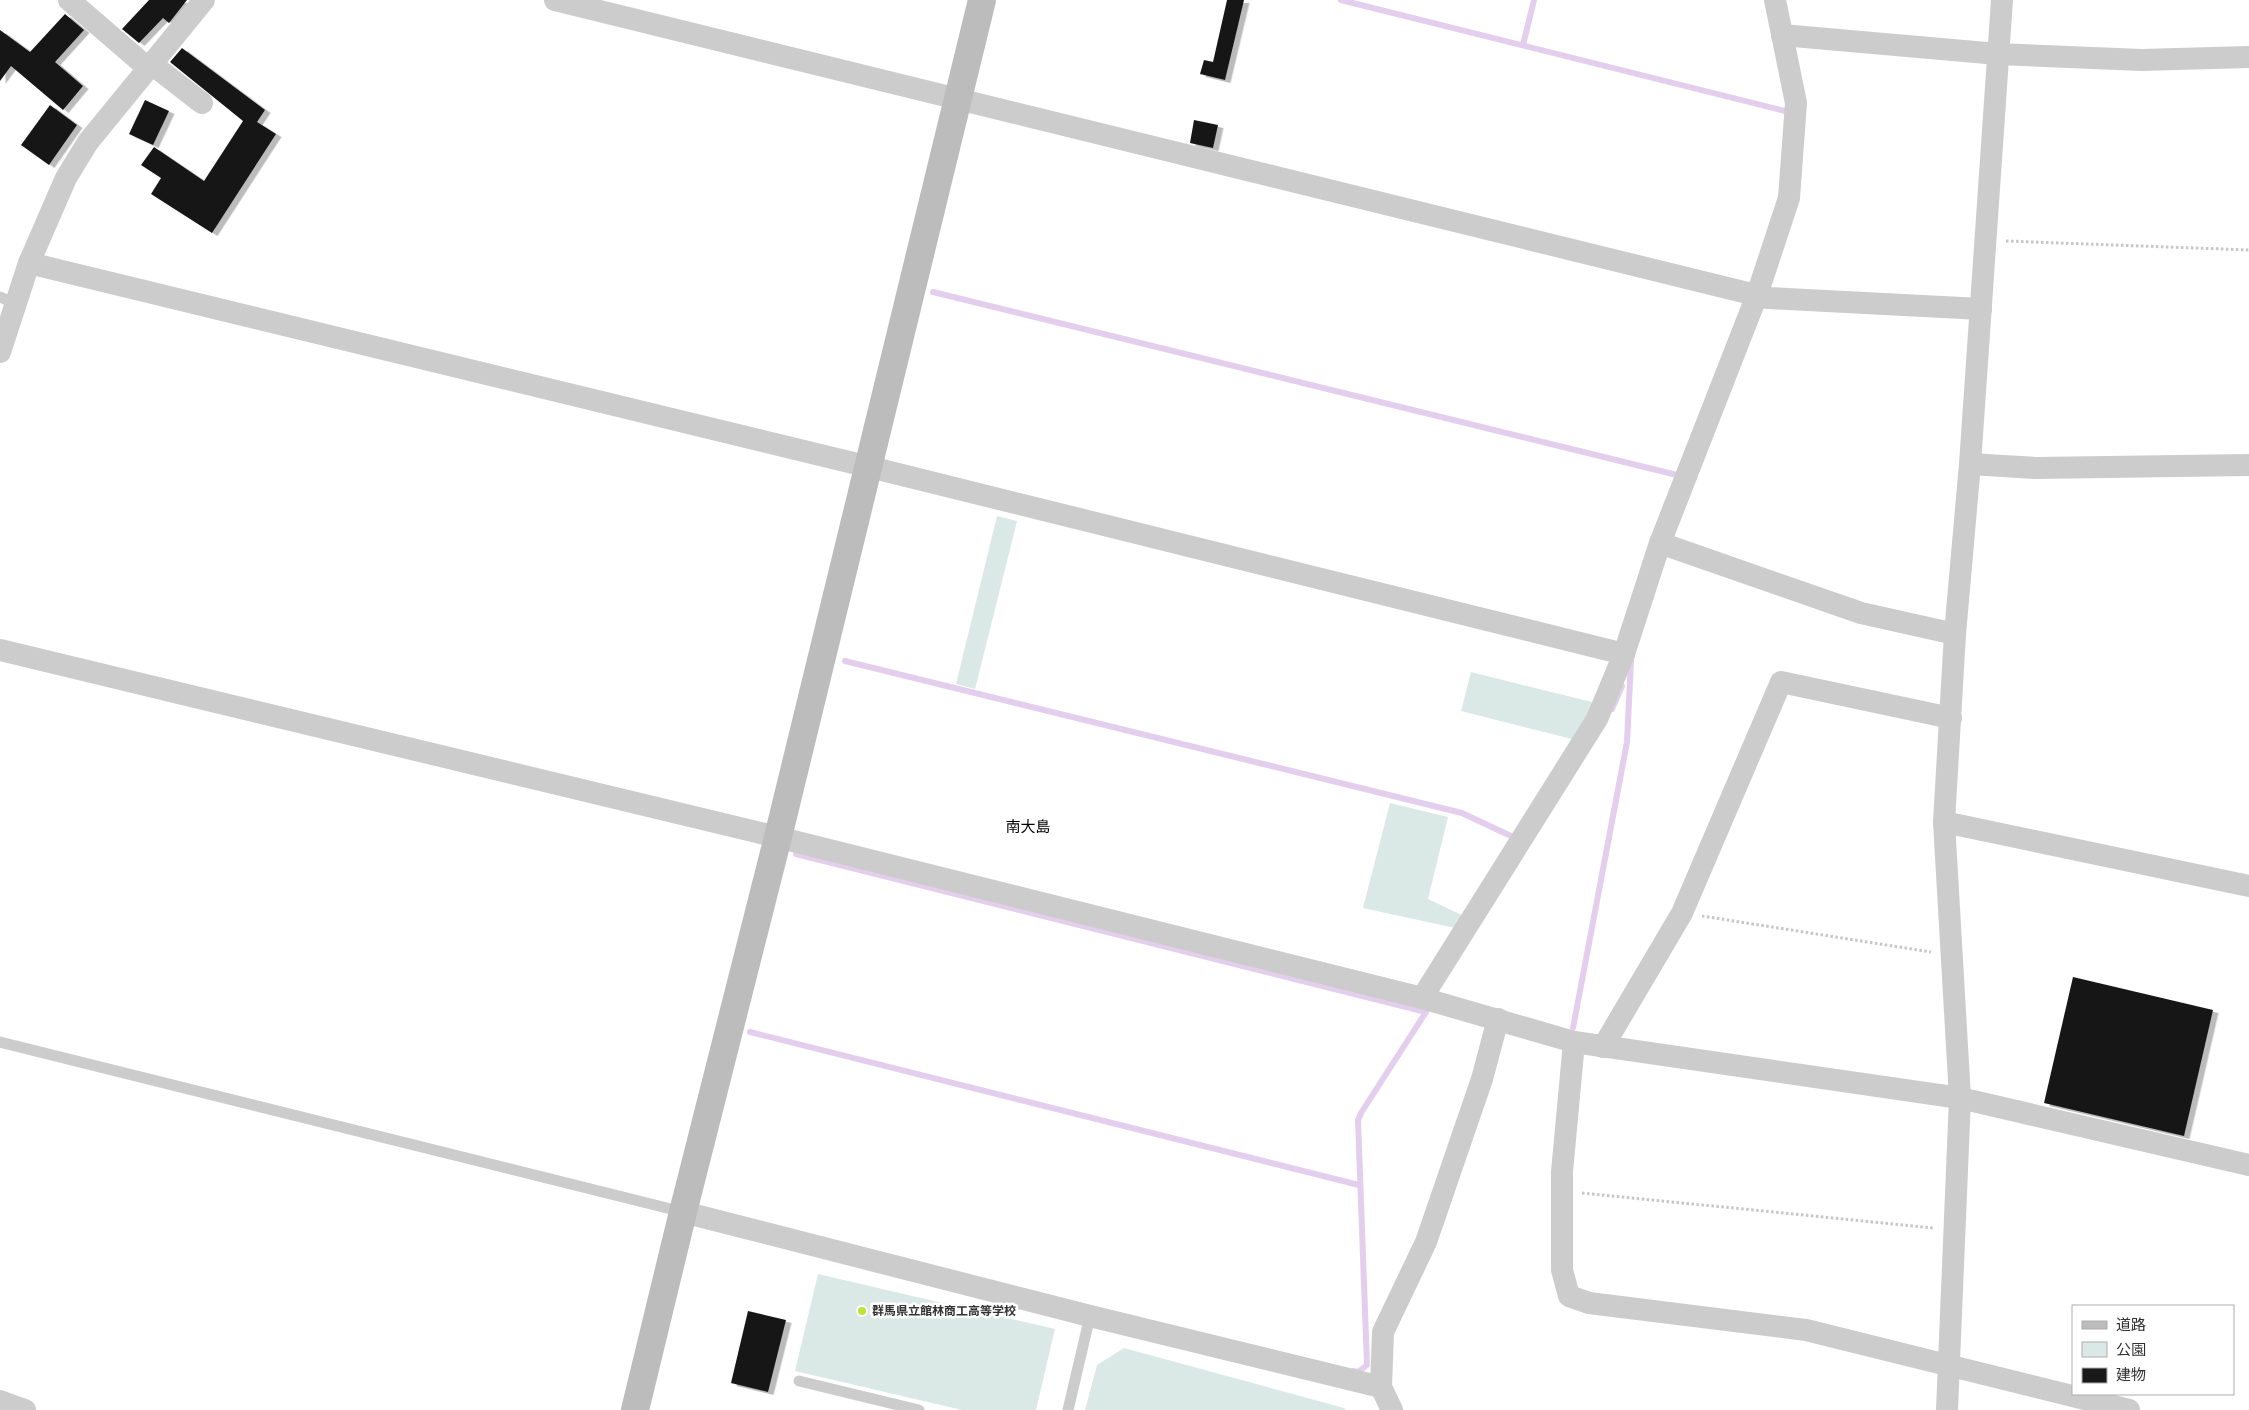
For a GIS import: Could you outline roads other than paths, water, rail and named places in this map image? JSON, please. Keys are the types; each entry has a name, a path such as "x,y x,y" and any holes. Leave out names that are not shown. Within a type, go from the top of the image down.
{"street":[{"path":"69,0 151,67 202,103"},
{"path":"0,352 8,301 29,263 66,178 84,149 204,0"},
{"path":"555,0 1768,298 1981,309"},
{"path":"635,1410 682,1212 778,837 982,0"},
{"path":"1422,998 1597,720 1624,654 1660,543 1757,295 1789,198 1796,103 1775,0"},
{"path":"1947,1410 1960,1098 1944,822 1955,634 1970,464 2002,0"},
{"path":"1782,35 1998,54 2141,60 2249,57"},
{"path":"29,263 1624,654"},
{"path":"1970,464 2036,468 2249,465"},
{"path":"1660,543 1862,614 1955,634"},
{"path":"0,650 778,837 1422,998 1498,1018 1574,1042 1960,1098 2249,1165"},
{"path":"1603,1047 1682,912 1781,682 1951,718"},
{"path":"1944,822 2249,886"},
{"path":"1392,1410 1381,1387 1383,1332 1426,1242 1482,1079 1498,1018"},
{"path":"1574,1042 1562,1191 1562,1270 1569,1296 1589,1303 1806,1330 2129,1410"},
{"path":"682,1212 1090,1316 1381,1387"},
{"path":"0,1401 25,1410"}],"lane":[{"path":"0,1042 682,1212"},
{"path":"1068,1410 1090,1316"},
{"path":"799,1381 919,1410"}],"waterway":[{"path":"1341,0 1785,111"},
{"path":"1523,45 1534,0"},
{"path":"933,292 1677,475"},
{"path":"845,661 1462,813 1513,837"},
{"path":"1573,1028 1627,742 1631,661"},
{"path":"1612,709 1622,686"},
{"path":"796,854 1426,1012 1358,1120 1367,1365 1358,1372 1353,1371"},
{"path":"750,1032 1359,1185"}],"place":[{"name":"群馬県立館林商工高等学校","path":"862,1311"}],"district":[{"name":"南大島","path":"1028,827"}]}
